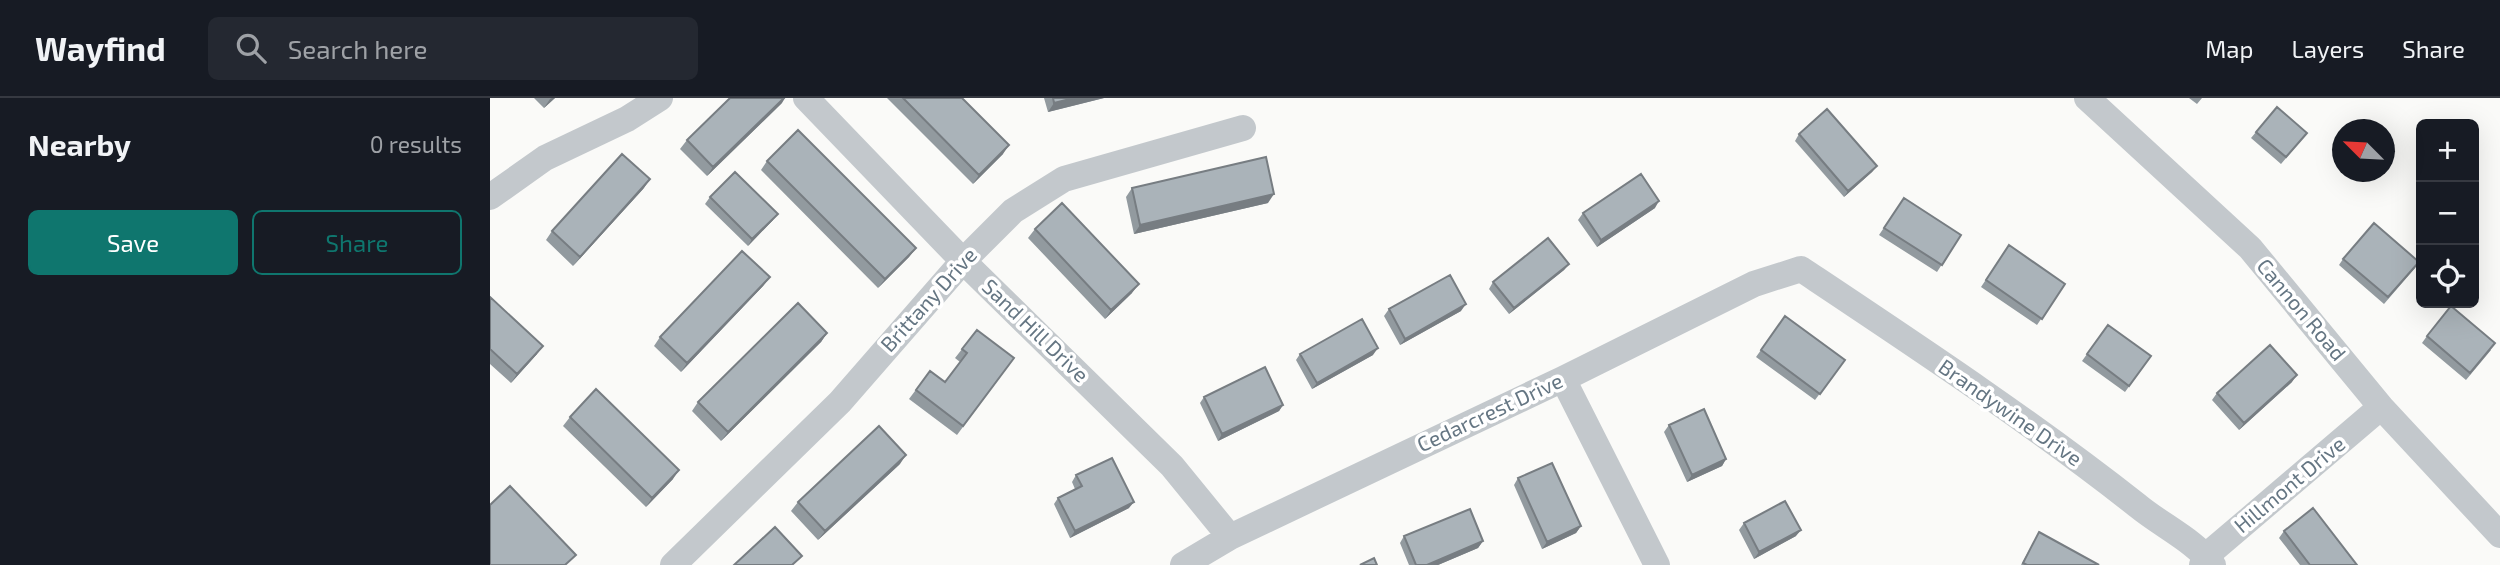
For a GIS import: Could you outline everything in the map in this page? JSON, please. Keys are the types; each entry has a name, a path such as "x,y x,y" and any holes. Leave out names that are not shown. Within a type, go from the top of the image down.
{"street":[{"path":"490,197 545,158 627,119 660,98"},
{"name":"Sand Hill Drive","path":"806,98 962,261 1172,466 1230,537"},
{"name":"Cannon Road","path":"2087,98 2250,248 2381,407 2500,535"},
{"name":"Brittany Drive","path":"673,565 839,401 962,261 1013,211 1064,179 1243,128"},
{"name":"Cedarcrest Drive","path":"1183,565 1230,537 1563,379 1754,284 1801,269"},
{"name":"Brandywine Drive","path":"1801,269 2082,462 2207,562"},
{"path":"1563,379 1657,565"},
{"name":"Hillmont Drive","path":"2207,562 2381,407"}],"building":[{"path":"730,98 784,98 713,167 687,140"},
{"path":"903,98 962,98 1009,145 979,175"},
{"path":"1053,98 1074,98 1054,103"},
{"path":"2277,107 2307,133 2286,157 2256,132"},
{"path":"1827,109 1877,166 1848,191 1799,134"},
{"path":"798,130 916,248 885,279 767,161"},
{"path":"622,154 650,179 580,257 552,231"},
{"path":"1266,157 1274,194 1140,225 1132,188"},
{"path":"735,172 778,214 752,239 710,197"},
{"path":"1641,174 1659,201 1601,240 1583,213"},
{"path":"1904,198 1961,235 1942,265 1884,228"},
{"path":"1062,203 1139,284 1111,310 1035,229"},
{"path":"2374,223 2416,259 2416,265 2388,297 2343,259"},
{"path":"1548,238 1569,264 1514,308 1493,282"},
{"path":"2009,245 2065,284 2042,319 1986,280"},
{"path":"742,251 770,277 687,363 660,337"},
{"path":"1450,275 1466,304 1405,339 1389,309"},
{"path":"490,297 543,346 517,374 490,349"},
{"path":"798,303 827,333 728,432 698,402"},
{"path":"2449,308 2453,308 2495,343 2470,373 2427,336"},
{"path":"1785,316 1845,360 1820,394 1761,350"},
{"path":"1362,319 1378,348 1317,383 1300,354"},
{"path":"2108,325 2151,356 2129,386 2087,354"},
{"path":"977,330 1014,358 963,426 916,390 930,371 945,382 967,353 962,349"},
{"path":"2270,345 2297,375 2244,423 2217,393"},
{"path":"1265,367 1283,405 1222,434 1204,397"},
{"path":"596,389 679,470 652,498 570,417"},
{"path":"1704,409 1726,459 1692,475 1669,425"},
{"path":"879,426 906,455 825,531 798,502"},
{"path":"1112,458 1134,502 1075,531 1058,498 1082,486 1076,475"},
{"path":"1552,463 1581,526 1547,542 1518,478"},
{"path":"510,486 576,555 565,565 490,565 490,505"},
{"path":"1785,501 1801,530 1759,552 1744,523"},
{"path":"2313,508 2357,565 2310,565 2284,531"},
{"path":"1470,509 1483,541 1427,565 1416,565 1404,536"},
{"path":"775,527 802,556 792,565 734,565"},
{"path":"2039,532 2099,565 2023,563"},
{"path":"1374,558 1377,565 1360,565"}]}
